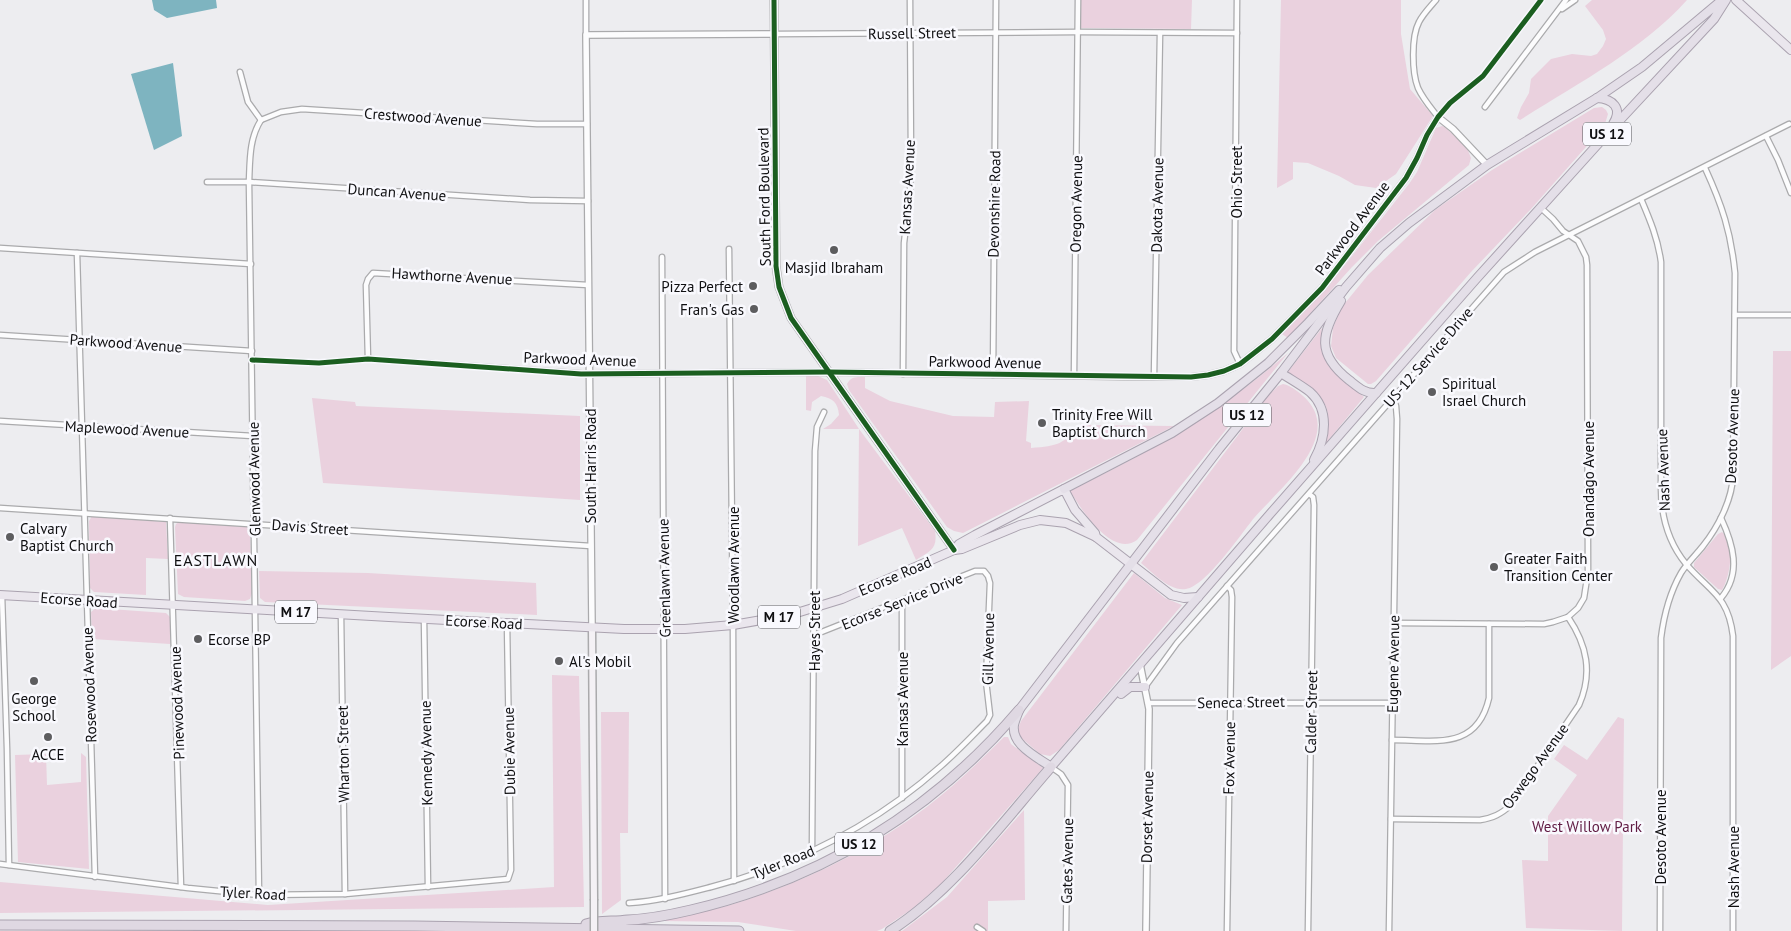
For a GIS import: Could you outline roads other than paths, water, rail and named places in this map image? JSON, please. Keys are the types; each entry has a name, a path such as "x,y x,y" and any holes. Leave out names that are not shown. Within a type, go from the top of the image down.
{"highway":[{"name":"US 12","path":"572,929 590,923 660,917 713,905 782,882 823,864 893,823 933,794 973,760 1019,710 1219,449 1380,248 1409,223 1487,164 1597,98 1642,67 1722,0"},
{"name":"US 12","path":"890,931 923,907 944,888 1376,393 1606,134 1714,19 1726,0"},
{"path":"1597,98 1610,100 1616,107 1617,115 1606,134"},
{"path":"1364,266 1329,322 1325,335 1325,350 1333,367 1340,373 1365,392 1370,394 1376,393"},
{"path":"1064,489 1172,433 1218,403 1268,363 1364,266"},
{"path":"1281,372 1310,393 1323,410 1324,430 1322,441 1307,473"},
{"path":"1064,752 1071,749 1125,690 1133,686 1146,689"},
{"path":"1019,710 1014,725 1015,737 1024,748 1051,767"},
{"path":"0,926 415,926 739,931"}],"main road":[{"name":"South Ford Boulevard","path":"774,0 776,234 779,287 791,318 954,550"},
{"path":"1736,0 1791,50"},
{"name":"Ecorse Road","path":"954,550 959,544 975,535 1064,489 1075,510 1095,533 1097,538"},
{"name":"Ecorse Road","path":"1,595 174,606 664,630 733,625 790,615 814,608 851,595 954,550 978,543 1020,524 1040,520 1066,523 1097,538 1171,595 1184,598 1198,597"},
{"name":"South Harris Road","path":"592,627 594,931"}],"street":[{"name":"South Harris Road","path":"586,0 592,627"},
{"name":"Kansas Avenue","path":"903,374 904,243 911,159 910,0"},
{"name":"Devonshire Road","path":"993,374 996,0"},
{"name":"Oregon Avenue","path":"1074,376 1078,0"},
{"name":"Ohio Street","path":"1237,0 1234,351 1240,364"},
{"path":"1436,0 1419,22 1416,34 1414,73 1418,88 1438,118 1453,129 1487,164"},
{"name":"Parkwood Avenue","path":"252,360 319,363 368,358 590,374 829,372 1154,377 1208,376 1240,364 1272,339 1322,288 1406,178 1417,158 1426,135 1438,118 1450,103 1483,76 1541,0"},
{"path":"1485,108 1566,0"},
{"path":"1558,11 1576,0"},
{"name":"Russell Street","path":"586,35 996,32 1237,34"},
{"name":"Dakota Avenue","path":"1154,377 1160,33"},
{"path":"240,72 248,102 261,120"},
{"name":"Crestwood Avenue","path":"261,120 281,112 302,110 537,124 587,124"},
{"name":"Glenwood Avenue","path":"259,894 249,182 250,145 261,120"},
{"name":"US-12 Service Drive","path":"1146,689 1177,643 1504,272 1526,257 1789,124"},
{"path":"1766,136 1791,193"},
{"name":"Desoto Avenue","path":"1660,931 1662,638 1664,617 1668,600 1682,571 1714,531 1721,518 1734,476 1735,273 1732,246 1720,202 1705,168"},
{"name":"Duncan Avenue","path":"207,182 249,182 530,200 588,201"},
{"name":"Nash Avenue","path":"1641,199 1654,230 1661,262 1661,502 1671,539 1687,564 1721,598 1730,618 1733,636 1733,931"},
{"name":"Onandago Avenue","path":"1541,208 1563,231 1578,241 1583,249 1587,265 1588,572 1584,598 1578,608 1568,617"},
{"path":"0,248 251,264"},
{"name":"Woodlawn Avenue","path":"729,249 734,881"},
{"name":"Rosewood Avenue","path":"77,253 95,877"},
{"name":"Greenlawn Avenue","path":"662,257 665,899"},
{"name":"Hawthorne Avenue","path":"368,358 366,285 373,273 588,285"},
{"path":"1735,314 1791,315"},
{"name":"Parkwood Avenue","path":"0,335 252,351"},
{"name":"Eugene Avenue","path":"1389,931 1397,419 1396,406 1392,397"},
{"name":"Hayes Street","path":"812,851 815,451 817,427 824,412"},
{"name":"Maplewood Avenue","path":"0,421 253,436"},
{"name":"Calder Street","path":"1308,931 1314,505 1313,497 1309,494"},
{"name":"Davis Street","path":"0,508 591,546"},
{"name":"Pinewood Avenue","path":"170,518 182,887"},
{"path":"1721,518 1734,551 1734,566 1725,593 1721,598"},
{"name":"Ecorse Service Drive","path":"814,635 975,571 984,571 988,576"},
{"name":"Gill Avenue","path":"987,721 990,715 986,681 990,583 988,576"},
{"name":"Fox Avenue","path":"1227,586 1232,592 1227,931"},
{"path":"1,595 9,865"},
{"name":"Kansas Avenue","path":"902,601 902,798"},
{"name":"Wharton Street","path":"341,614 345,894"},
{"path":"1394,623 1544,624 1568,617"},
{"name":"Oswego Avenue","path":"1391,819 1480,820 1492,818 1502,813 1511,805 1584,695 1588,674 1586,654 1578,633 1568,617"},
{"name":"Kennedy Avenue","path":"424,618 428,887"},
{"name":"Dubie Avenue","path":"507,623 511,870 508,879"},
{"path":"1392,740 1452,739 1467,734 1478,725 1489,698 1489,624"},
{"path":"1140,664 1146,689"},
{"name":"Dorset Avenue","path":"1146,689 1148,703 1146,931"},
{"name":"Seneca Street","path":"1148,703 1393,703"},
{"name":"Tyler Road","path":"629,903 665,899 766,871 845,835 902,798 942,766 987,721"},
{"name":"Gates Avenue","path":"1051,767 1066,779 1068,791 1066,931"},
{"name":"Tyler Road","path":"0,864 95,877 259,894 345,894 508,879"},
{"path":"977,927 983,931"}],"water":[{"path":"152,0 216,0 217,8 167,18 154,10"},
{"path":"173,63 182,136 154,150 131,74"}],"place":[{"name":"Masjid Ibraham","path":"834,250"},
{"name":"Pizza Perfect","path":"753,286"},
{"name":"Fran's Gas","path":"754,309"},
{"name":"Spiritual Israel Church","path":"1432,392"},
{"name":"Trinity Free Will Baptist Church","path":"1042,423"},
{"name":"Calvary Baptist Church","path":"10,537"},
{"name":"Greater Faith Transition Center","path":"1494,567"},
{"name":"Ecorse BP","path":"198,639"},
{"name":"Al's Mobil","path":"559,661"},
{"name":"George School","path":"34,681"},
{"name":"ACCE","path":"48,737"}],"district":[{"name":"EASTLAWN","path":"216,560"}],"park label":[{"name":"West Willow Park","path":"1587,826"}]}
